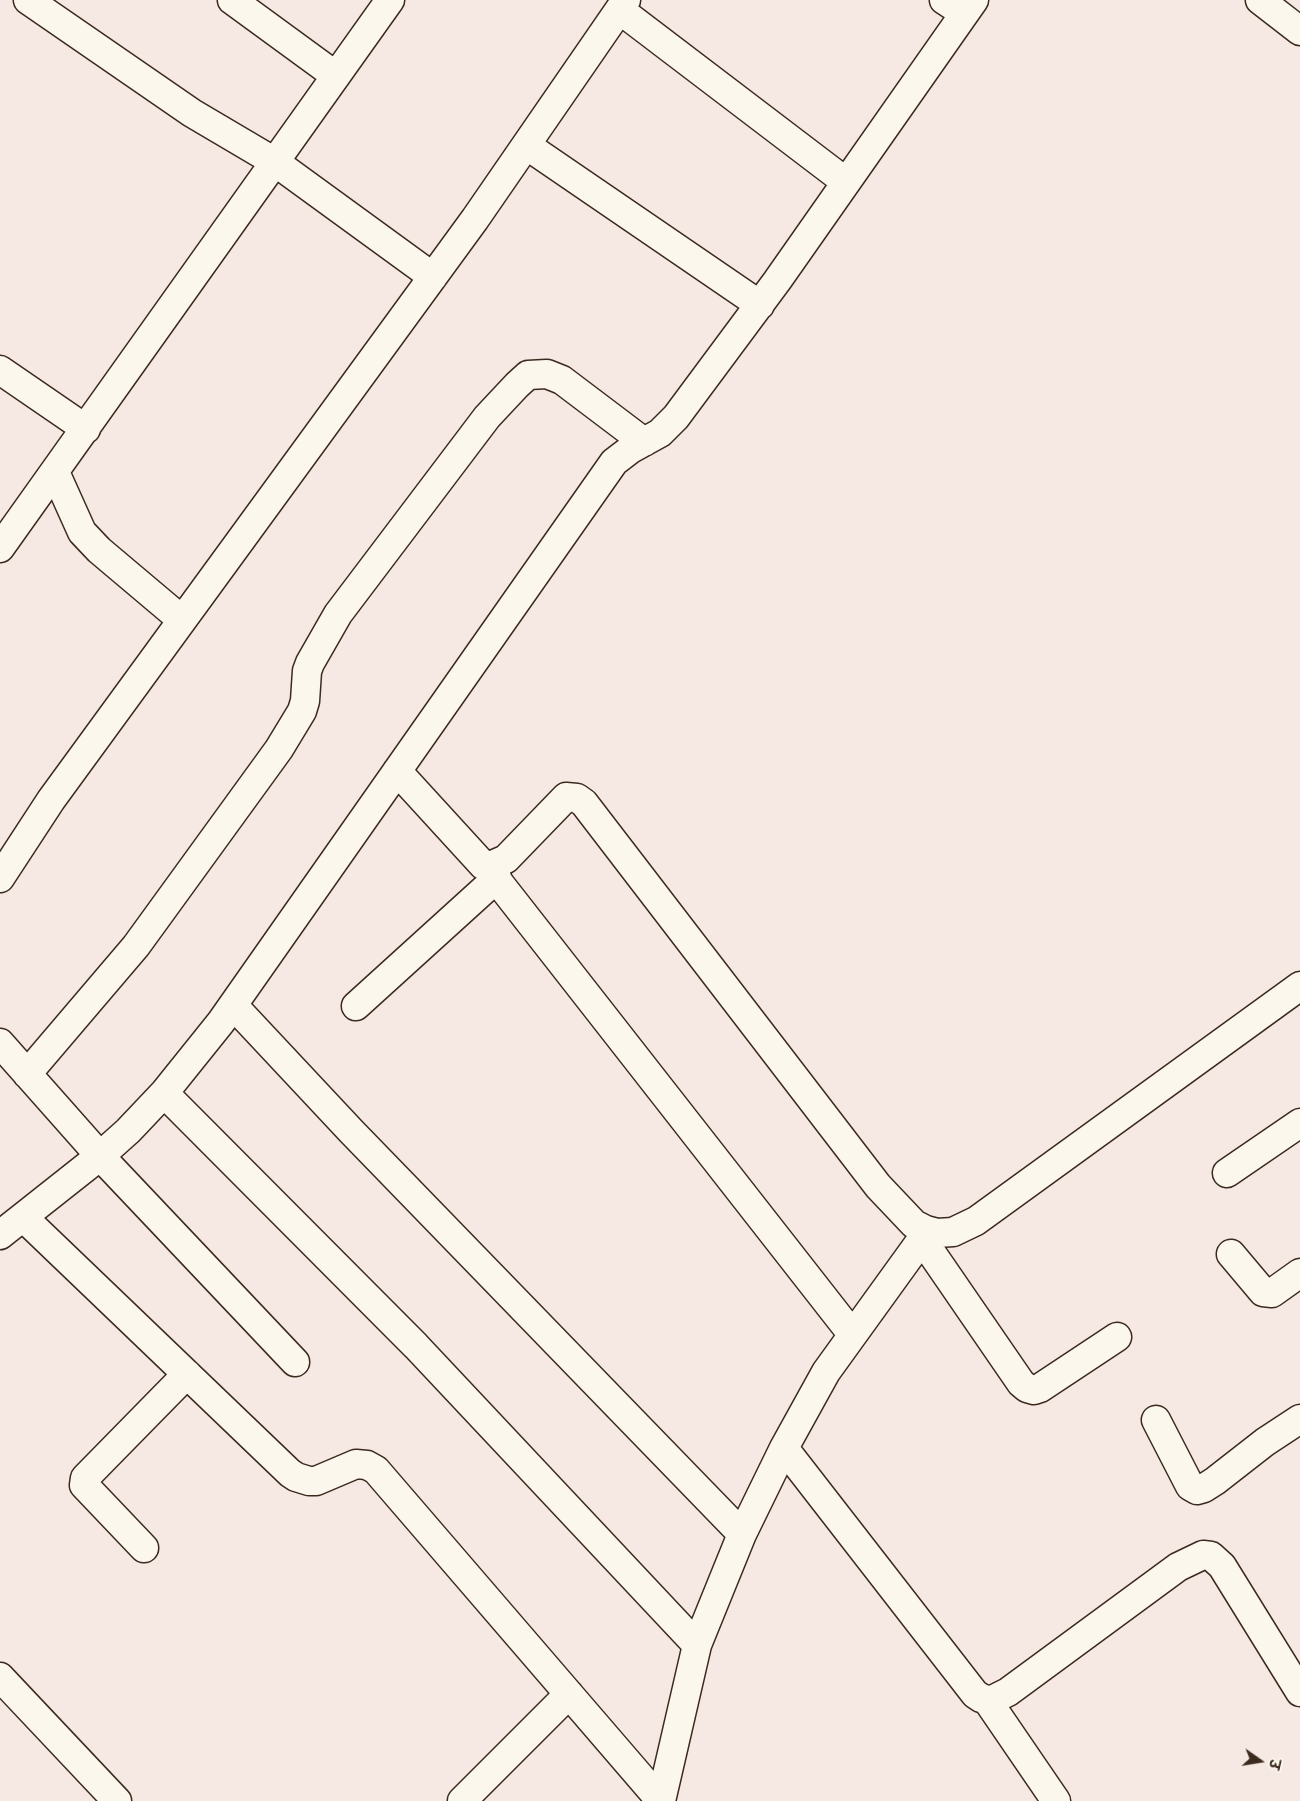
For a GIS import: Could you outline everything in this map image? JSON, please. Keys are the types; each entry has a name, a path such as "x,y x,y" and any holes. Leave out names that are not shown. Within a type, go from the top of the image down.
{"street":[{"path":"28,0 192,113 275,162 432,276"},
{"path":"232,0 336,76"},
{"path":"0,548 390,0"},
{"path":"1260,0 1300,31"},
{"path":"0,1235 100,1156 164,1093 233,1005 614,462 631,449 660,433 672,422 760,305 846,182 961,4"},
{"path":"0,878 51,800 432,276 623,5 846,182"},
{"path":"526,145 760,305"},
{"path":"0,370 86,429"},
{"path":"27,1074 136,946 278,749 302,711 305,701 307,671 338,614 488,417 517,385 528,375 547,374 562,380 644,442"},
{"path":"55,472 82,532 98,550 182,620"},
{"path":"397,771 483,865 494,872 500,884 852,1334"},
{"path":"356,1006 494,872 563,799 570,796 577,798 584,803 878,1186 924,1234 1020,1383 1034,1390 1040,1388 1117,1337"},
{"path":"661,1801 698,1645 742,1534 784,1448 826,1372 924,1234 953,1232 976,1221 1300,986"},
{"path":"233,1005 351,1131 742,1534"},
{"path":"0,1043 100,1156 295,1362"},
{"path":"164,1093 416,1346 698,1645"},
{"path":"1227,1173 1300,1122"},
{"path":"22,1217 296,1477 316,1481 356,1464 367,1465 376,1470 661,1801"},
{"path":"1231,1254 1263,1292 1272,1293 1300,1273"},
{"path":"144,1548 84,1485 84,1481 88,1474 187,1374"},
{"path":"1156,1420 1190,1486 1197,1490 1215,1481 1265,1442 1300,1419"},
{"path":"784,1448 975,1694 988,1700 1056,1801"},
{"path":"988,1700 1008,1692 1178,1567 1203,1555 1211,1556 1222,1566 1300,1692"},
{"path":"0,1677 117,1801"},
{"path":"462,1801 569,1694"}]}
